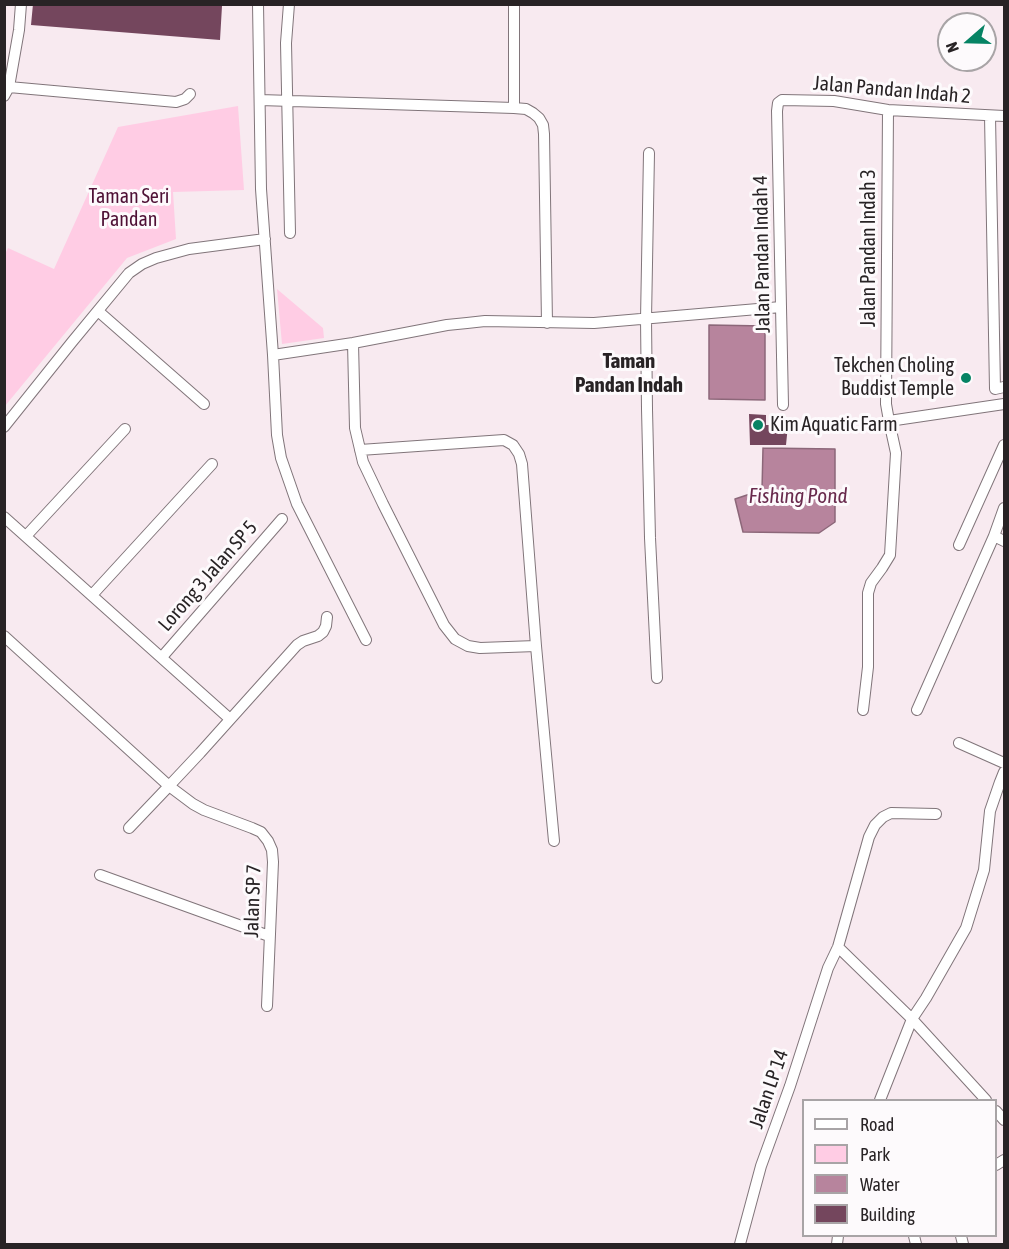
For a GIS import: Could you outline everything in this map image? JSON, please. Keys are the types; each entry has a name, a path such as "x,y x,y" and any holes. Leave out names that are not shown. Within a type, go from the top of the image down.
{"street":[{"path":"21,4 19,30 7,92 176,102 190,94"},
{"path":"258,4 261,189 277,435 281,458 297,504 366,640"},
{"path":"289,4 286,101 290,233"},
{"path":"514,4 514,108"},
{"path":"260,100 514,108 526,109 533,113 543,125 544,134 547,323"},
{"name":"Jalan Pandan Indah 2","path":"778,104 782,100 834,101 888,110 1005,116"},
{"name":"Jalan Pandan Indah 4","path":"778,104 783,405"},
{"name":"Jalan Pandan Indah 3","path":"863,710 868,667 868,592 871,583 890,555 896,453 886,404 888,110"},
{"path":"990,116 994,389 1005,387"},
{"path":"649,153 647,409 657,678"},
{"path":"4,427 129,273 156,258 189,249 265,238"},
{"path":"273,355 353,344 467,322 594,323 781,308"},
{"path":"98,311 204,404"},
{"path":"353,344 355,428 363,462 444,625 455,639 480,648 536,646"},
{"path":"889,421 1005,404"},
{"path":"26,536 125,429"},
{"path":"360,450 504,440 513,445 519,454 522,464 554,841"},
{"path":"959,544 1005,445"},
{"path":"92,594 212,464"},
{"path":"917,710 1005,508"},
{"path":"4,517 230,719"},
{"name":"Lorong 3 Jalan SP 5","path":"162,657 282,519"},
{"path":"994,536 1005,541"},
{"path":"129,828 297,645 323,632 327,617"},
{"name":"Jalan SP 7","path":"4,636 169,786 204,810 261,832 268,841 273,861 267,1006"},
{"path":"959,743 1005,763"},
{"path":"881,1099 912,1019 966,928 984,870 990,811 1005,772"},
{"name":"Jalan LP 14","path":"740,1245 761,1167 828,968 838,947 868,837 875,825 891,813 936,814"},
{"path":"100,874 270,936"},
{"path":"838,947 912,1019 984,1099"}],"green space":[{"name":"Taman Seri Pandan","path":"238,106 244,190 173,192 176,239 127,258 5,406 4,256 8,248 54,269 118,127"},
{"path":"277,289 323,328 324,338 282,344"}],"water":[{"path":"709,325 765,326 765,400 709,399"},
{"name":"Fishing Pond","path":"763,448 835,449 835,522 819,533 743,532 735,499 762,490"}],"building":[{"path":"33,4 222,6 220,40 31,25"},
{"name":"Kim Aquatic Farm","path":"749,414 766,415 766,425 788,425 786,445 750,445"}],"place":[{"name":"Tekchen Choling Buddist Temple","path":"966,378"},
{"name":"Kim Aquatic Farm","path":"758,425"}],"district":[{"name":"Taman Pandan Indah","path":"629,373"}]}
